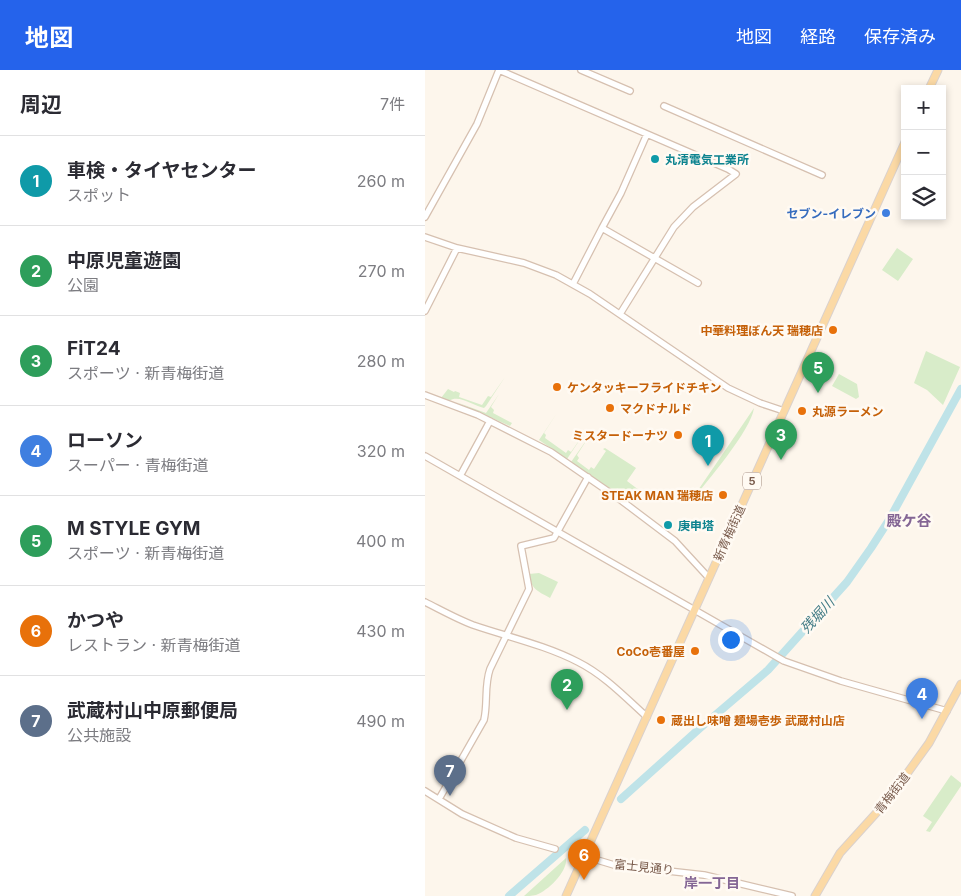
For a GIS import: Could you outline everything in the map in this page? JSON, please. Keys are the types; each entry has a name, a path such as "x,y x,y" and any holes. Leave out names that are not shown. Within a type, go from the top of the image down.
{"main road":[{"path":"931,85 938,70"},
{"name":"新青梅街道","path":"566,896 901,151"},
{"name":"青梅街道","path":"815,896 829,870 843,850 883,806 932,739 961,684"}],"street":[{"path":"425,217 477,124 499,70 736,174 674,226 621,314"},
{"path":"581,70 630,91"},
{"path":"664,106 822,175"},
{"path":"573,284 621,193 647,134"},
{"path":"602,228 698,283"},
{"path":"425,236 457,248 524,263 573,284 621,314 729,388 784,412"},
{"path":"425,311 457,248"},
{"path":"425,395 465,409 543,447 588,477 675,541 709,578"},
{"path":"460,476 490,421"},
{"path":"425,456 784,661 841,681 947,711"},
{"path":"439,799 484,720 488,675 529,589 521,546 552,539 558,532 588,477"},
{"path":"425,602 457,619 579,662 594,671 647,717"},
{"path":"425,791 462,814 516,838 555,849"},
{"name":"富士見通り","path":"584,856 614,865 704,874 792,896"}],"green space":[{"path":"897,248 913,259 898,281 882,270"},
{"path":"926,351 960,367 943,405 927,390 914,383"},
{"path":"839,374 857,384 859,397 856,399 832,386"},
{"path":"505,377 484,408 462,400 453,399 449,401 441,398 448,389 460,393 459,397 482,405 488,396 491,397"},
{"path":"499,394 491,407 494,410 493,413 512,423 510,426 456,402 486,413"},
{"path":"754,408 751,418 737,443 691,502 688,500 689,497 692,499"},
{"path":"557,413 544,433 546,435 545,438 566,453 568,450 571,452 585,432 567,459 539,440"},
{"path":"590,435 577,455 579,458 577,461 589,470 591,467 594,469 606,451 603,449 605,448 636,468 627,481 639,490 630,502 571,462"},
{"path":"539,573 558,582 550,598 533,587 529,574"},
{"path":"951,775 961,783 961,786 930,832 926,831 932,822 923,816"},
{"path":"566,858 564,869 552,885 536,895 524,896"}],"waterway":[{"name":"残堀川","path":"621,799 768,670 847,582 889,520 961,389"},
{"name":"残堀川","path":"509,896 585,830"}],"place":[{"name":"丸清電気工業所","path":"655,159"},
{"name":"セブン-イレブン","path":"886,213"},
{"name":"中華料理ぼん天 瑞穂店","path":"833,330"},
{"name":"ケンタッキーフライドチキン","path":"557,387"},
{"name":"M STYLE GYM","path":"818,393"},
{"name":"マクドナルド","path":"610,408"},
{"name":"丸源ラーメン","path":"802,411"},
{"name":"ミスタードーナツ","path":"678,435"},
{"name":"FiT24","path":"781,460"},
{"name":"車検・タイヤセンター","path":"708,466"},
{"name":"STEAK MAN 瑞穂店","path":"723,495"},
{"name":"庚申塔","path":"668,525"},
{"name":"CoCo壱番屋","path":"695,651"},
{"name":"中原児童遊園","path":"567,710"},
{"name":"ローソン","path":"922,719"},
{"name":"蔵出し味噌 麺場壱歩 武蔵村山店","path":"661,720"},
{"name":"武蔵村山中原郵便局","path":"450,796"},
{"name":"かつや","path":"584,880"}],"district":[{"name":"殿ケ谷","path":"909,520"},
{"name":"岸一丁目","path":"712,882"}]}
